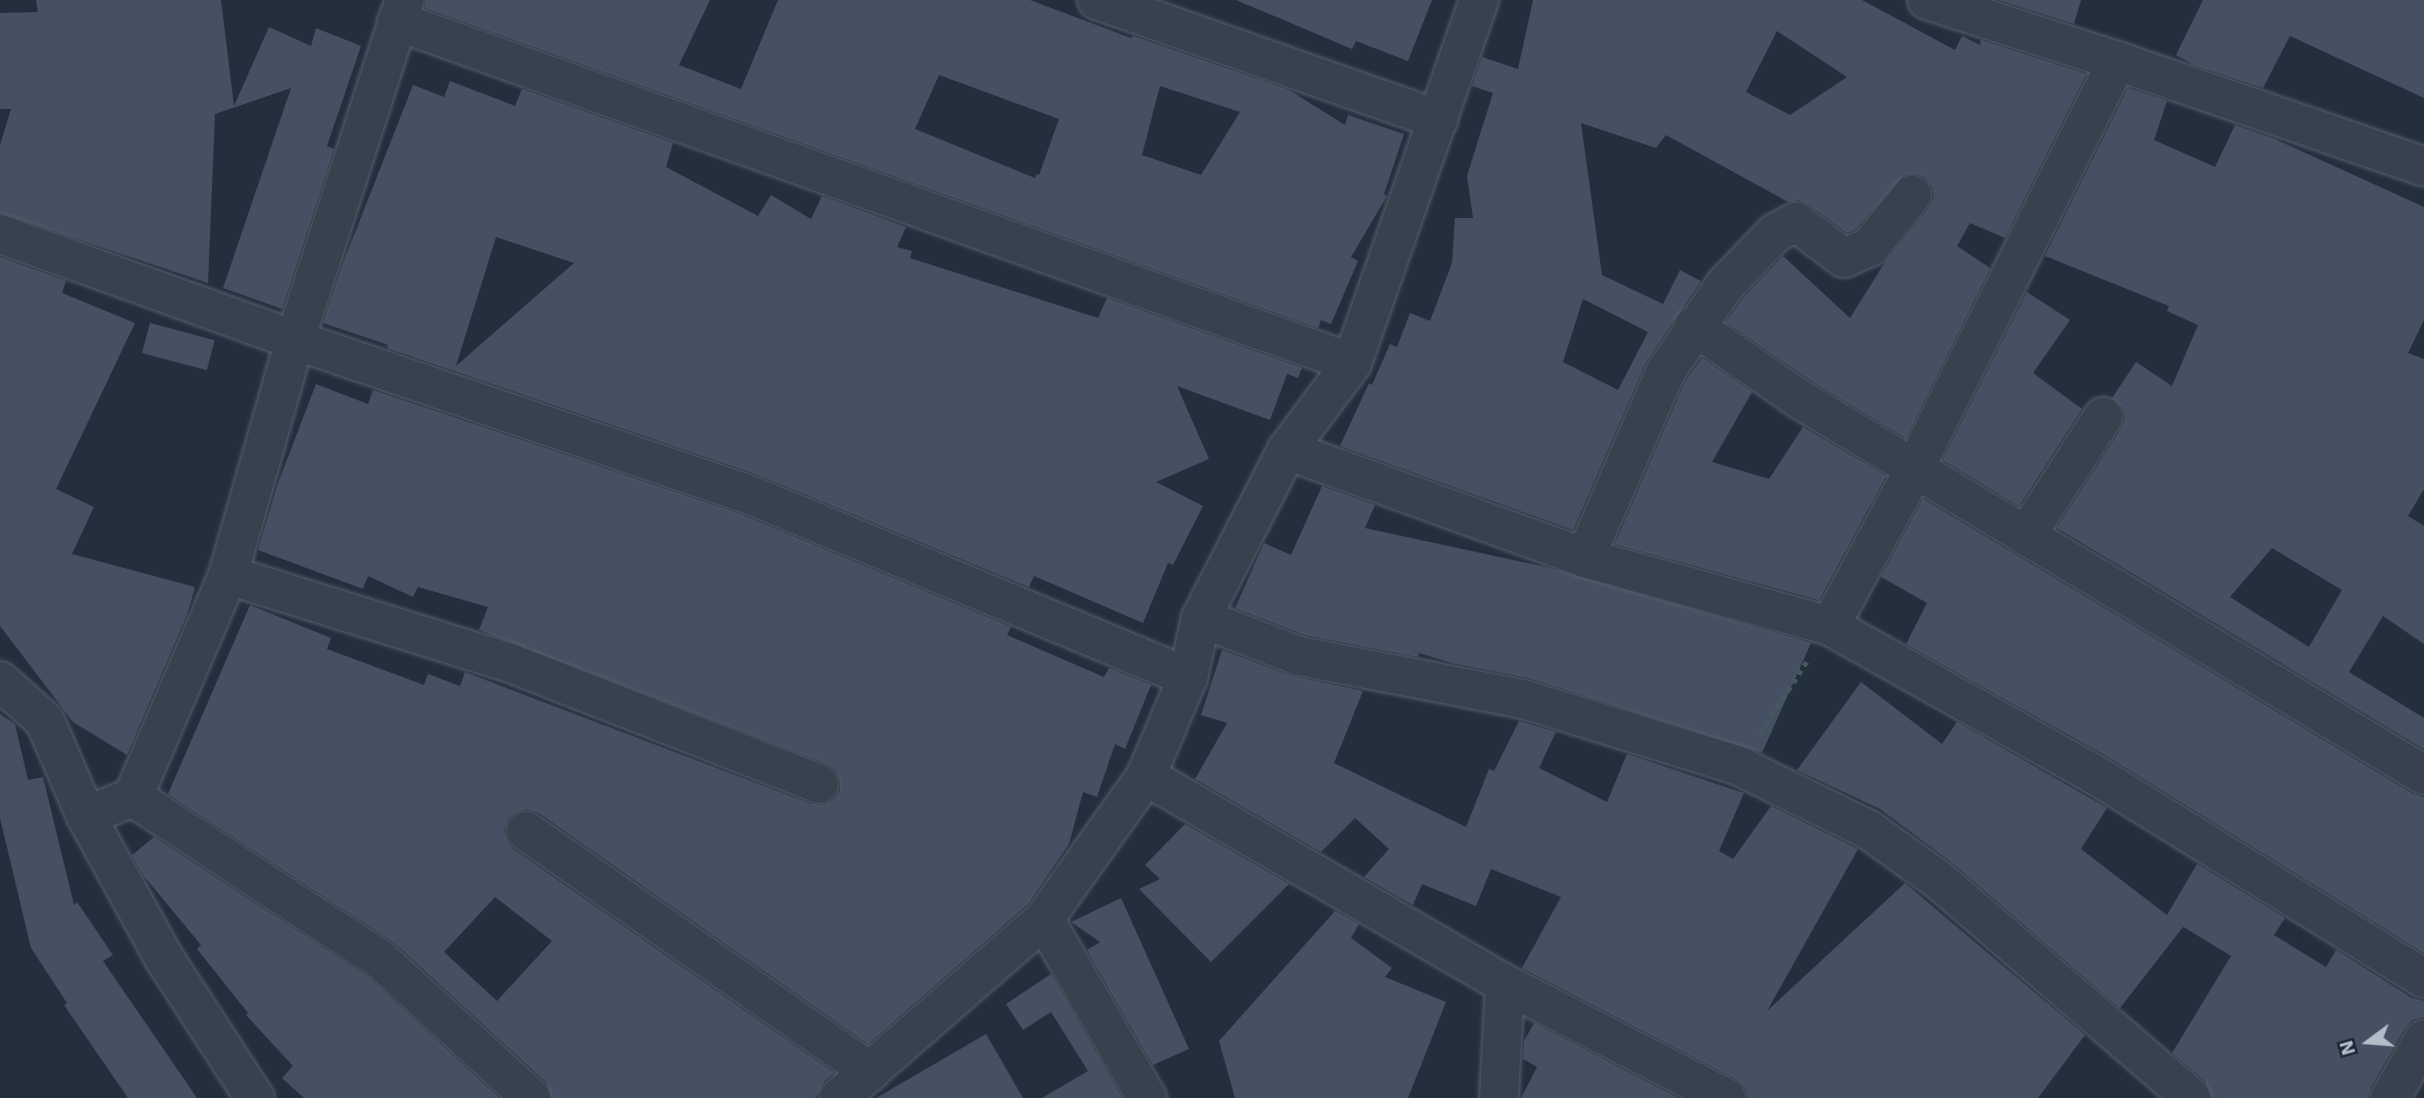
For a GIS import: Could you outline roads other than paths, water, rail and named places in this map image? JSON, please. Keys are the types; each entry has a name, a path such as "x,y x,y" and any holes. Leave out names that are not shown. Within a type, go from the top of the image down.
{"street":[{"path":"1097,0 1439,120"},
{"path":"839,1098 1044,919 1146,776 1188,677 1201,618 1287,450 1352,363 1479,0"},
{"path":"1927,0 2116,61 2424,167"},
{"path":"86,816 133,797 228,575 295,340 401,11 1352,363"},
{"path":"1830,626 1915,468 2116,61"},
{"path":"1584,558 1666,371 1694,326 1725,285 1775,233 1796,222 1844,258 1870,247 1912,195"},
{"path":"0,234 295,340 748,494 1188,677"},
{"path":"1694,326 1801,400 2424,775"},
{"path":"2026,536 2103,417"},
{"path":"1287,450 1584,558 1830,626 2094,774 2424,979"},
{"path":"228,575 509,662 819,784"},
{"path":"1201,618 1299,656 1523,699 1739,766 1869,830 1940,881 2191,1098"},
{"path":"0,681 45,721 86,816 164,958 255,1098"},
{"path":"1146,776 1505,984 1726,1098"},
{"path":"133,797 381,960 531,1098"},
{"path":"526,831 870,1072"},
{"path":"1044,919 1147,1098"},
{"path":"1499,1098 1505,984"},
{"path":"2390,1098 2424,1039"}]}
